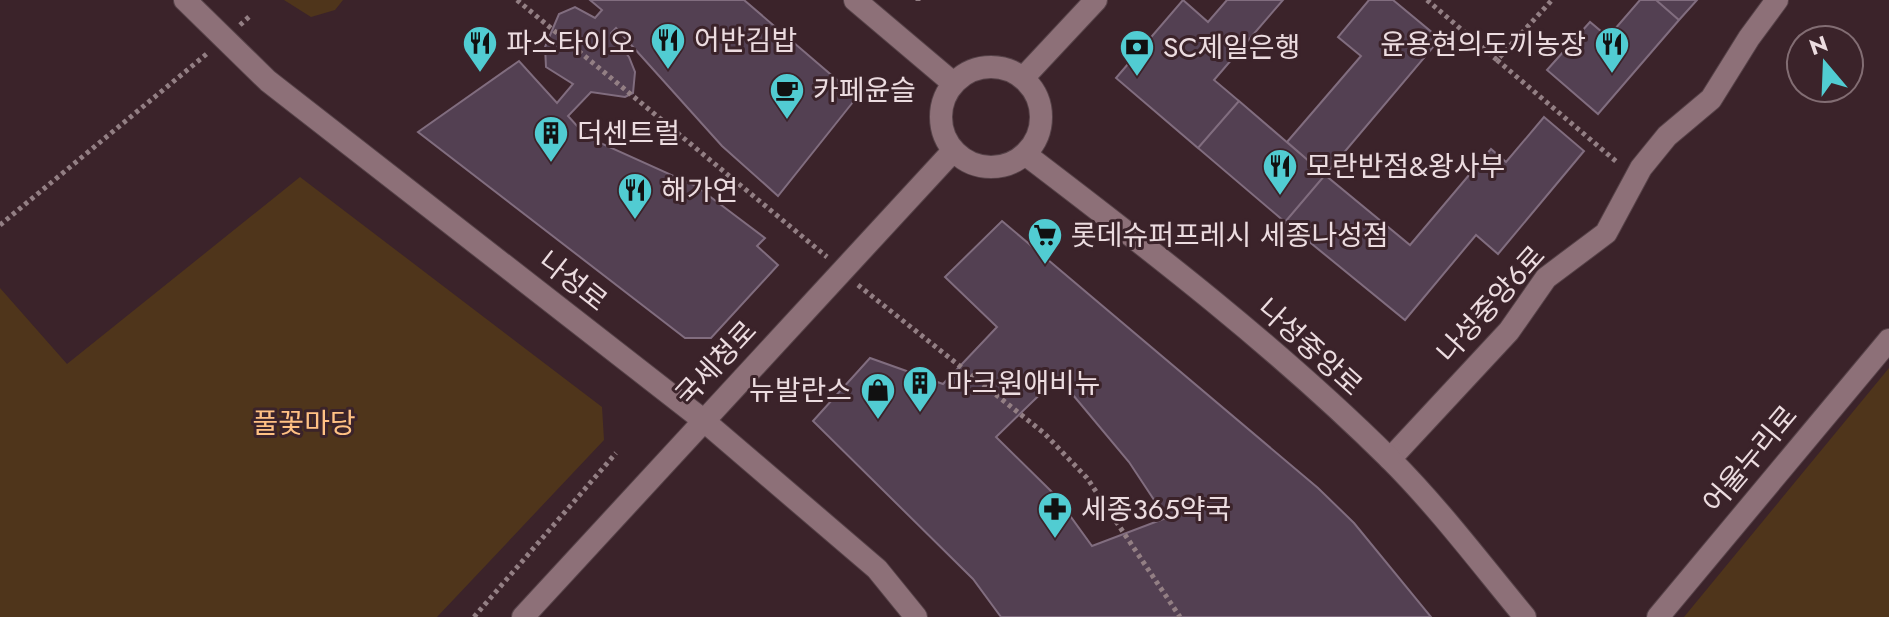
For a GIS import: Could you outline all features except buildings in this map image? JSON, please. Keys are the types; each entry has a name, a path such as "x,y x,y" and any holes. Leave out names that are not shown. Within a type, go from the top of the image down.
{"street":[{"name":"나성로","path":"185,0 268,81 703,420 877,569 916,617"},
{"path":"855,0 953,83"},
{"path":"1023,78 1096,0"},
{"name":"나성중앙6로","path":"1390,459 1509,331 1546,278 1606,233 1641,168 1667,136 1711,99 1777,0"},
{"path":"995,67 1023,78 1034,90 1040,106 1041,124 1036,140 1025,154 1012,162 981,167 953,151 940,125 941,110 953,83 979,68 995,67"},
{"name":"국세청로","path":"523,617 953,151"},
{"name":"나성중앙로","path":"1025,154 1195,286 1282,359 1390,459 1525,617"},
{"name":"어울누리로","path":"1658,617 1889,340"}],"path":[{"path":"517,0 809,240"},
{"path":"1427,0 1621,166"},
{"path":"1497,60 1552,0"},
{"path":"0,225 194,66"},
{"path":"873,299 1044,433 1109,509 1180,617"},
{"path":"474,617 616,453"}],"green space":[{"path":"284,0 343,0 335,10 311,17"},
{"name":"풀꽃마당","path":"300,177 602,407 604,440 437,617 0,617 0,288 67,364"},
{"path":"1889,368 1889,617 1684,617"}],"place":[{"name":"어반김밥","path":"668,71"},
{"name":"파스타이오","path":"480,74"},
{"name":"윤용현의도끼농장","path":"1612,75"},
{"name":"SC제일은행","path":"1137,78"},
{"name":"카페윤슬","path":"787,121"},
{"name":"더센트럴","path":"551,164"},
{"name":"모란반점&왕사부","path":"1280,197"},
{"name":"해가연","path":"635,221"},
{"name":"롯데슈퍼프레시 세종나성점","path":"1045,266"},
{"name":"마크원애비뉴","path":"920,414"},
{"name":"뉴발란스","path":"878,421"},
{"name":"세종365약국","path":"1055,540"}]}
